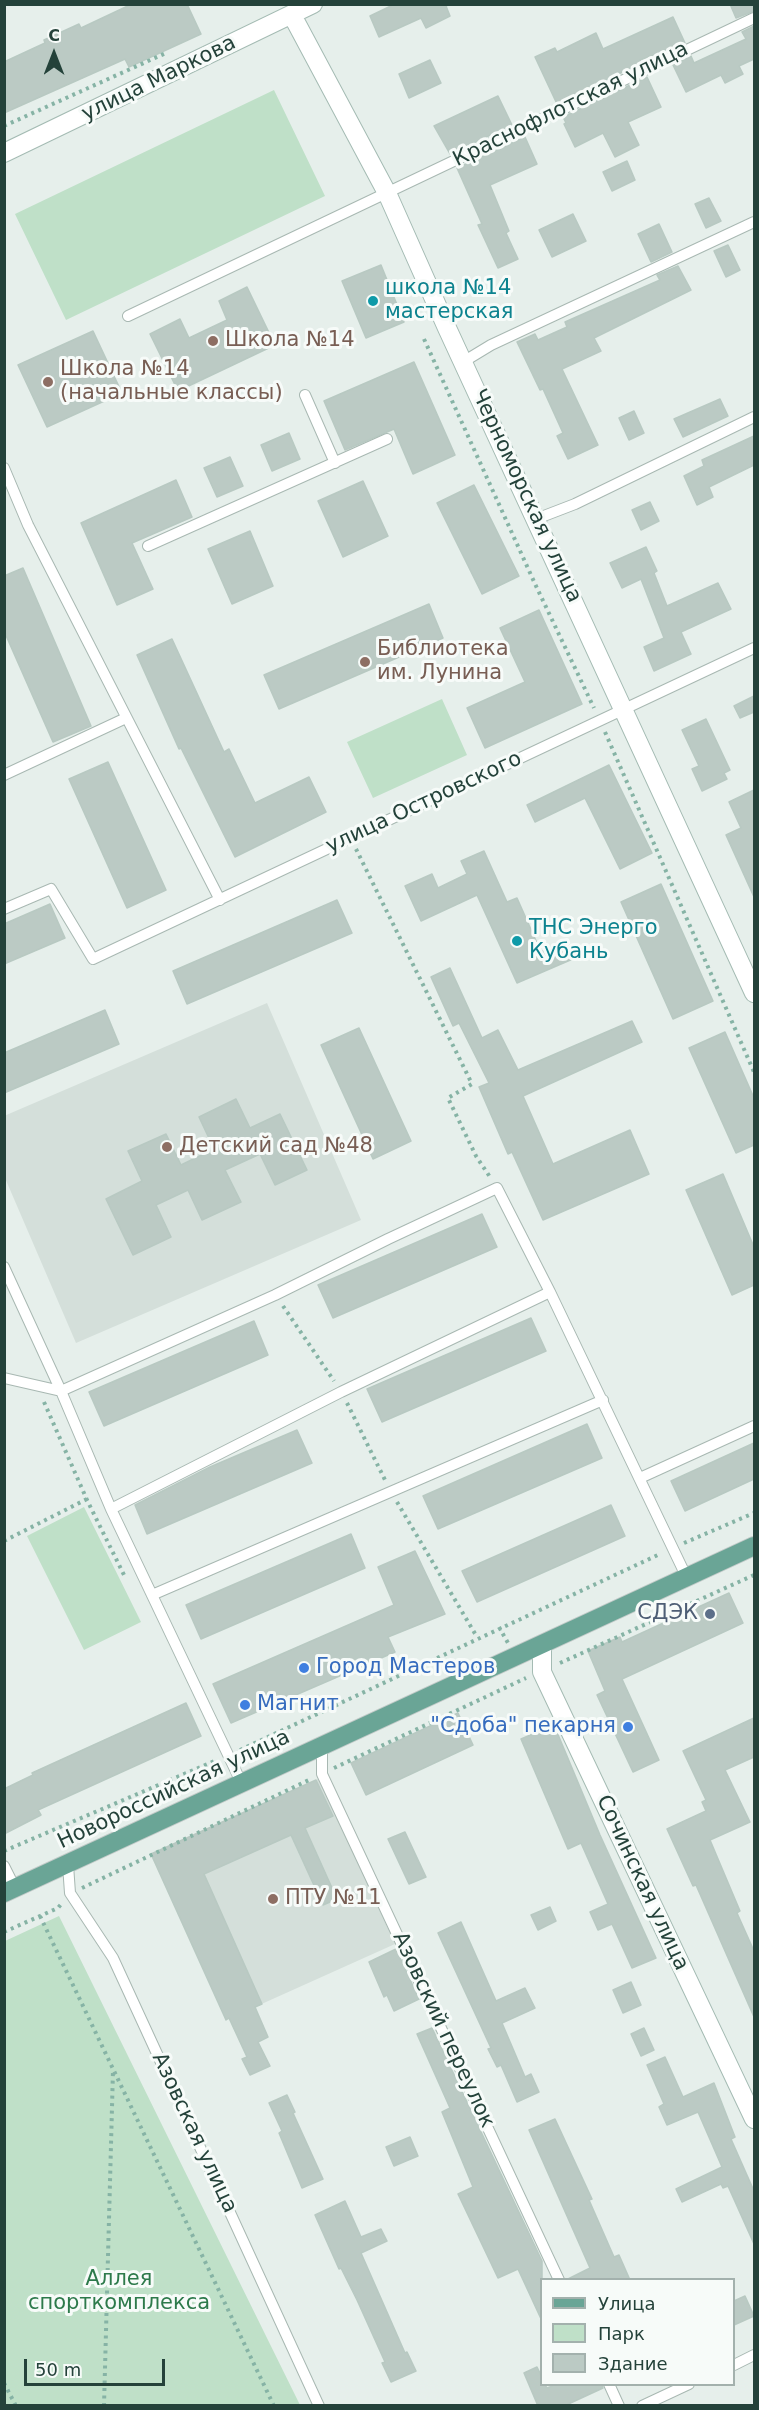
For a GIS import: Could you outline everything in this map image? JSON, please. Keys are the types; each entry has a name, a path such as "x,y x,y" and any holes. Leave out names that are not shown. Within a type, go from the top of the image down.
{"main road":[{"name":"улица Маркова","path":"4,153 290,10 313,4"},
{"name":"Черноморская улица","path":"290,10 387,193 754,993"},
{"name":"Новороссийская улица","path":"10,1891 754,1546"},
{"name":"Сочинская улица","path":"542,1645 542,1672 754,2119"}],"lane":[{"name":"Краснофлотская улица","path":"128,316 754,18"},
{"path":"464,362 491,345 754,222"},
{"path":"305,395 335,463"},
{"path":"536,519 575,504 754,417"},
{"path":"148,546 387,439"},
{"path":"4,468 28,525 220,900"},
{"name":"улица Островского","path":"4,909 51,889 93,959 754,648"},
{"path":"4,775 126,718"},
{"path":"4,1378 61,1390 275,1295 497,1188 603,1400 687,1578"},
{"path":"4,1267 61,1390 111,1509 242,1784"},
{"path":"111,1509 341,1392 550,1292"},
{"path":"152,1595 603,1400"},
{"path":"640,1478 754,1426"},
{"name":"Азовский переулок","path":"322,1746 322,1774 559,2278"},
{"name":"Азовская улица","path":"68,1865 70,1893 112,1958 319,2406"},
{"path":"4,1866 10,1891"},
{"path":"735,2364 754,2355"},
{"path":"609,2386 619,2406"},
{"path":"642,2406 687,2386"}],"path":[{"path":"4,126 179,47"},
{"path":"424,339 536,586 600,720 754,1072"},
{"path":"351,838 472,1084 447,1098 476,1156 497,1188"},
{"path":"275,1295 341,1392 390,1492 477,1637"},
{"path":"4,1541 104,1491"},
{"path":"4,1851 228,1755 477,1637 754,1513"},
{"path":"4,1932 58,1908 70,1893 754,1575"},
{"path":"40,1916 274,2406"},
{"path":"104,2406 113,2068"},
{"path":"4,2383 16,2406"}],"shaded area":[{"name":"Детский сад №48","path":"267,1003 361,1220 76,1343 5,1178 4,1116"},
{"name":"ПТУ №11","path":"320,1778 395,1944 226,2020 151,1854"}],"green space":[{"path":"274,90 325,196 66,320 15,214"},
{"path":"442,699 467,755 373,798 347,742"},
{"path":"84,1507 141,1622 84,1650 27,1536"},
{"name":"Аллея спорткомплекса","path":"59,1916 300,2405 5,2405 5,1941"}],"building":[{"path":"132,4 187,4 201,34 129,67 125,59 4,113 4,62 79,24 81,28"},
{"path":"395,4 450,4 446,6 450,16 426,28 421,18 379,37 370,16"},
{"path":"730,4 754,4 754,11 736,18"},
{"path":"673,17 685,43 640,60 641,63 557,104 535,57 555,48 557,52 596,33 603,49"},
{"path":"754,26 754,59 739,66 743,74 725,83 721,75 686,92 673,65 691,56 694,63 746,39 742,32"},
{"path":"430,60 441,83 409,98 399,74"},
{"path":"647,77 661,107 628,122 639,145 615,157 603,133 575,147 563,117"},
{"path":"498,96 512,125 450,154 434,126"},
{"path":"525,137 537,164 490,185 509,231 506,233 518,259 498,268 478,225 482,224 457,168"},
{"path":"627,161 635,180 612,191 603,172"},
{"path":"709,198 721,221 706,228 695,204"},
{"path":"573,214 586,241 552,257 539,230"},
{"path":"659,224 672,252 651,262 638,234"},
{"path":"728,245 740,270 726,277 714,251"},
{"name":"школа №14 мастерская","path":"381,265 404,322 366,338 342,281"},
{"path":"678,266 691,290 594,338 601,351 562,369 598,445 568,459 557,436 563,433 543,389 540,390 517,342 535,334 538,340 567,327 565,322 660,280 657,275"},
{"name":"Школа №14","path":"247,287 275,345 178,391 150,334 180,319 189,338 227,320 219,301"},
{"name":"Школа №14 (начальные классы)","path":"93,331 122,393 47,427 18,365"},
{"path":"414,362 455,455 413,474 394,429 345,450 324,401"},
{"path":"720,399 728,416 683,437 674,419"},
{"path":"634,411 644,433 629,440 619,418"},
{"path":"289,433 300,459 272,471 261,445"},
{"path":"754,436 754,465 709,487 713,497 697,505 684,476 704,466 702,460"},
{"path":"230,457 243,486 217,497 204,468"},
{"path":"176,480 192,517 132,543 153,589 117,605 81,523"},
{"path":"363,481 388,536 343,557 318,501"},
{"path":"474,485 519,576 482,594 437,503"},
{"path":"650,502 659,521 641,530 632,510"},
{"path":"250,531 273,586 232,604 208,549"},
{"path":"646,547 657,571 654,573 667,606 718,583 731,609 681,632 691,654 654,671 644,647 664,638 641,579 622,588 610,563"},
{"path":"23,568 91,726 53,742 4,631 4,576"},
{"path":"429,604 443,638 279,709 264,675"},
{"path":"539,610 582,704 485,748 467,708 525,682 500,628"},
{"path":"172,639 224,752 229,749 255,803 309,777 326,812 235,857 181,748 179,749 137,655"},
{"path":"754,696 754,712 740,718 734,706"},
{"path":"706,719 730,770 724,773 727,779 702,791 692,769 699,766 682,730"},
{"path":"108,762 166,890 127,908 69,779"},
{"path":"609,765 652,853 620,869 585,798 535,822 527,805"},
{"path":"754,790 754,897 726,835 741,828 729,802"},
{"path":"484,851 507,902 517,898 541,952 567,940 575,958 517,983 477,895 421,921 405,886 432,874 438,888 467,874 461,861"},
{"path":"661,884 713,1001 673,1019 621,902"},
{"path":"337,900 352,933 187,1004 173,971"},
{"path":"50,904 65,938 4,964 4,924"},
{"path":"450,968 482,1038 498,1030 518,1070 632,1021 642,1042 523,1096 553,1164 630,1130 649,1174 543,1220 512,1152 508,1154 479,1087 489,1083 459,1023 453,1026 431,977"},
{"path":"105,1010 119,1044 4,1093 4,1053"},
{"path":"359,1028 411,1141 373,1159 321,1045"},
{"path":"725,1032 754,1098 754,1145 736,1153 689,1048"},
{"path":"236,1099 250,1128 280,1114 307,1170 275,1185 260,1154 225,1170 241,1202 202,1220 188,1190 156,1205 171,1237 133,1255 106,1199 142,1181 128,1151 166,1134 181,1165 214,1149 199,1117"},
{"path":"723,1174 754,1247 754,1285 732,1295 686,1190"},
{"path":"482,1214 497,1247 333,1318 318,1285"},
{"path":"531,1318 546,1351 382,1422 367,1389"},
{"path":"254,1321 268,1355 104,1426 89,1392"},
{"path":"587,1424 602,1458 438,1529 423,1496"},
{"path":"297,1430 312,1463 147,1534 135,1505 210,1467"},
{"path":"754,1443 754,1479 685,1511 671,1481"},
{"path":"611,1505 625,1536 477,1602 462,1571"},
{"path":"351,1534 365,1568 201,1639 186,1605"},
{"name":"Город Мастеров","path":"415,1551 445,1614 388,1637 395,1652 231,1723 213,1684 394,1605 378,1567"},
{"path":"729,1593 743,1623 622,1679 659,1760 633,1772 597,1695 605,1691 588,1651 620,1637 622,1642"},
{"path":"186,1703 201,1736 38,1810 41,1815 4,1834 4,1789 33,1775 32,1773"},
{"path":"458,1713 473,1745 366,1795 351,1763"},
{"path":"754,1718 754,1757 725,1770 750,1822 710,1840 740,1911 737,1913 754,1951 754,2017 696,1885 693,1886 667,1829 706,1811 702,1802 706,1800 683,1751"},
{"path":"554,1725 600,1835 656,1958 632,1968 612,1924 598,1930 590,1912 608,1904 581,1843 568,1849 521,1739"},
{"path":"316,1780 333,1816 305,1828 337,1899 323,1905 291,1835 204,1874 262,2004 255,2007 268,2037 258,2042 270,2066 250,2075 242,2059 247,2057 229,2018 226,2020 151,1854"},
{"path":"405,1832 426,1877 409,1884 388,1839"},
{"path":"550,1907 556,1921 538,1930 531,1915"},
{"path":"461,1922 496,2001 525,1988 535,2008 502,2023 525,2077 531,2074 539,2092 517,2102 501,2065 497,2067 488,2049 491,2048 438,1933"},
{"path":"396,1949 419,1999 394,2011 387,1995 384,1997 369,1962"},
{"path":"631,1982 641,2005 623,2013 613,1990"},
{"path":"432,2028 542,2261 540,2317 518,2269 498,2278 458,2194 473,2187 442,2112 450,2108 417,2034"},
{"path":"644,2028 654,2050 641,2056 631,2034"},
{"path":"665,2057 683,2097 714,2083 735,2137 731,2139 754,2191 754,2244 728,2186 723,2188 721,2184 682,2202 676,2189 722,2167 698,2112 667,2125 659,2107 664,2104 647,2065"},
{"path":"287,2095 323,2179 302,2188 279,2133 282,2131 269,2103"},
{"path":"555,2119 592,2199 589,2200 614,2257 619,2255 629,2278 570,2278 590,2268 529,2130"},
{"path":"410,2137 418,2156 394,2166 386,2147"},
{"path":"345,2201 361,2237 381,2229 387,2241 361,2253 405,2353 407,2352 416,2371 391,2382 382,2363 385,2362 357,2300 341,2268 339,2269 315,2215"},
{"path":"745,2296 754,2316 735,2325 735,2301"},
{"path":"537,2367 540,2373 540,2386 547,2388 552,2386 602,2386 603,2388 564,2406 538,2406 524,2373"}],"place":[{"name":"школа №14 мастерская","path":"373,301"},
{"name":"Школа №14","path":"213,341"},
{"name":"Школа №14 (начальные классы)","path":"48,382"},
{"name":"Библиотека им. Лунина","path":"365,662"},
{"name":"ТНС Энерго Кубань","path":"517,941"},
{"name":"Детский сад №48","path":"167,1147"},
{"name":"СДЭК","path":"710,1614"},
{"name":"Город Мастеров","path":"304,1668"},
{"name":"Магнит","path":"245,1705"},
{"name":"\"Сдоба\" пекарня","path":"628,1727"},
{"name":"ПТУ №11","path":"273,1899"}]}
